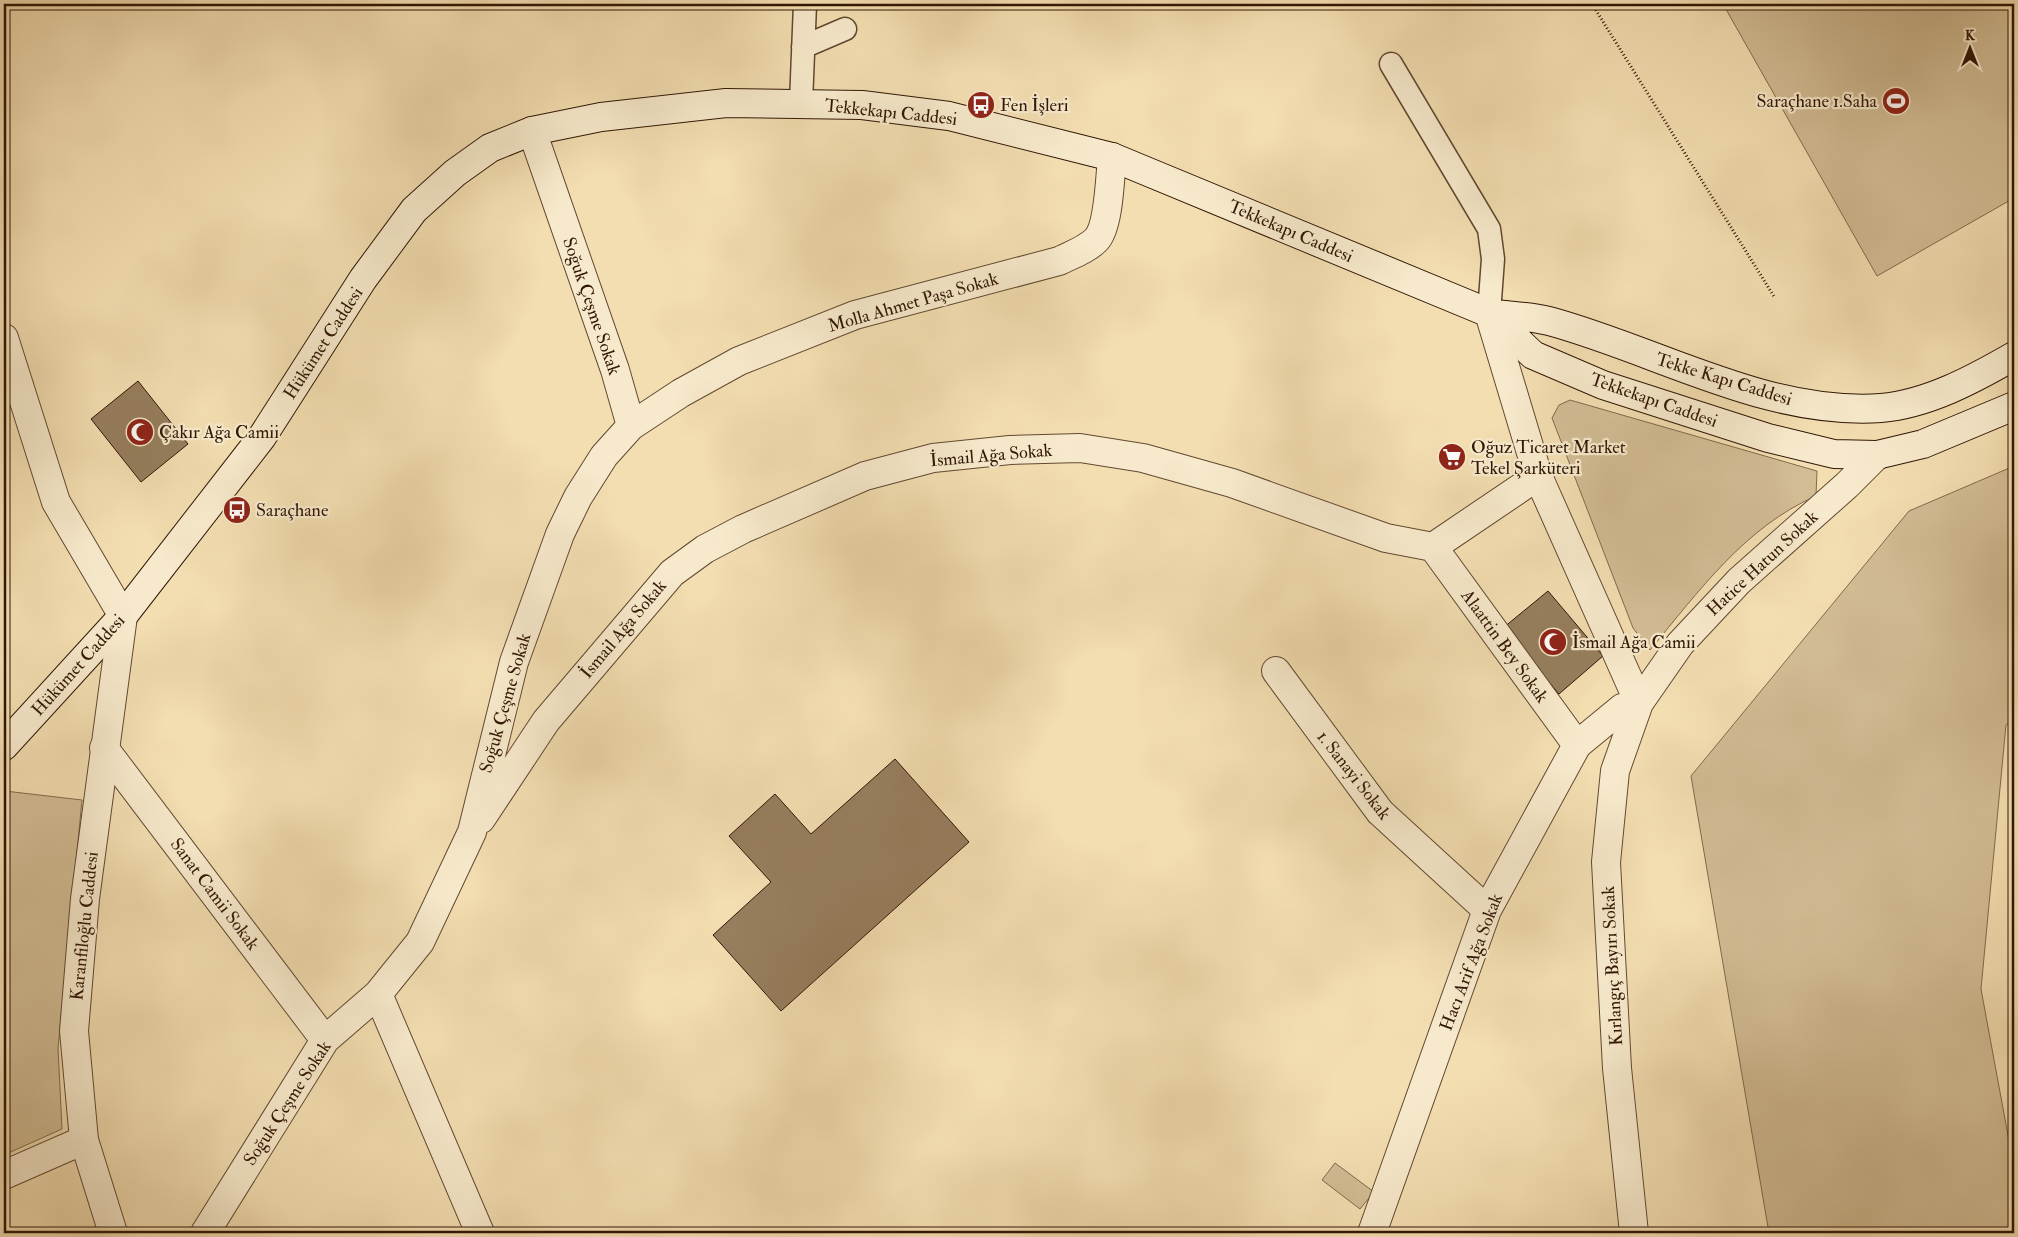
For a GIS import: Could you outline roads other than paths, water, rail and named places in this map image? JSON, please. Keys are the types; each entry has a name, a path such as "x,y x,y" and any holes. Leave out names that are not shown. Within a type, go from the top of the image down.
{"street":[{"name":"Tekkekapı Caddesi","path":"532,131 601,117 726,103 862,105 949,116 1112,157 1489,313 1533,355 1603,385 1768,438 1834,454 1877,455 1923,444 2014,406"},
{"name":"Soğuk Çeşme Sokak","path":"205,1233 325,1040 378,994 420,942 472,832 514,662 560,534 578,497 604,456 631,426 615,370 532,131"},
{"name":"Hükümet Caddesi","path":"7,735 123,616 262,437 363,280 414,210 455,173 490,148 532,131"},
{"name":"Molla Ahmet Paşa Sokak","path":"631,426 681,393 739,361 855,315 1059,261 1081,251 1097,240 1103,227 1112,157"},
{"name":"Tekke Kapı Caddesi","path":"1489,313 1548,321 1776,398 1828,407 1882,408 1930,397 1987,372 2014,356"},
{"path":"1489,313 1538,476 1639,704"},
{"path":"4,338 56,502 123,616"},
{"name":"İsmail Ağa Sokak","path":"472,832 546,721 672,573 705,549 743,529 864,476 933,458 1010,450 1080,448 1143,458 1232,483 1386,538 1433,547"},
{"name":"Hatice Hatun Sokak","path":"1639,704 1680,644 1739,580 1847,485 1877,455"},
{"path":"1433,547 1538,476"},
{"name":"Alaattin Bey Sokak","path":"1433,547 1578,745"},
{"name":"Karanfiloğlu Caddesi","path":"113,1233 84,1140 74,1031 85,899 123,616"},
{"name":"1. Sanayi Sokak","path":"1276,671 1380,812 1487,910"},
{"name":"Hacı Arif Ağa Sokak","path":"1372,1233 1487,910 1578,745 1622,708 1639,704"},
{"name":"Kırlangıç Bayırı Sokak","path":"1634,1233 1617,1068 1606,862 1615,771 1639,704"},
{"name":"Sanat Camii Sokak","path":"104,748 325,1040"},
{"path":"378,994 480,1233"},
{"path":"4,1175 84,1140"}],"lane":[{"path":"800,103 805,4"},
{"path":"803,47 846,29"},
{"path":"1391,64 1489,229 1493,260 1489,313"}],"place":[{"name":"Saraçhane 1.Saha","path":"1896,101"},
{"name":"Fen İşleri","path":"981,105"},
{"name":"Çakır Ağa Camii","path":"140,432"},
{"name":"Oğuz Ticaret Market Tekel Şarküteri","path":"1452,457"},
{"name":"Saraçhane","path":"237,510"},
{"name":"İsmail Ağa Camii","path":"1553,642"}]}
